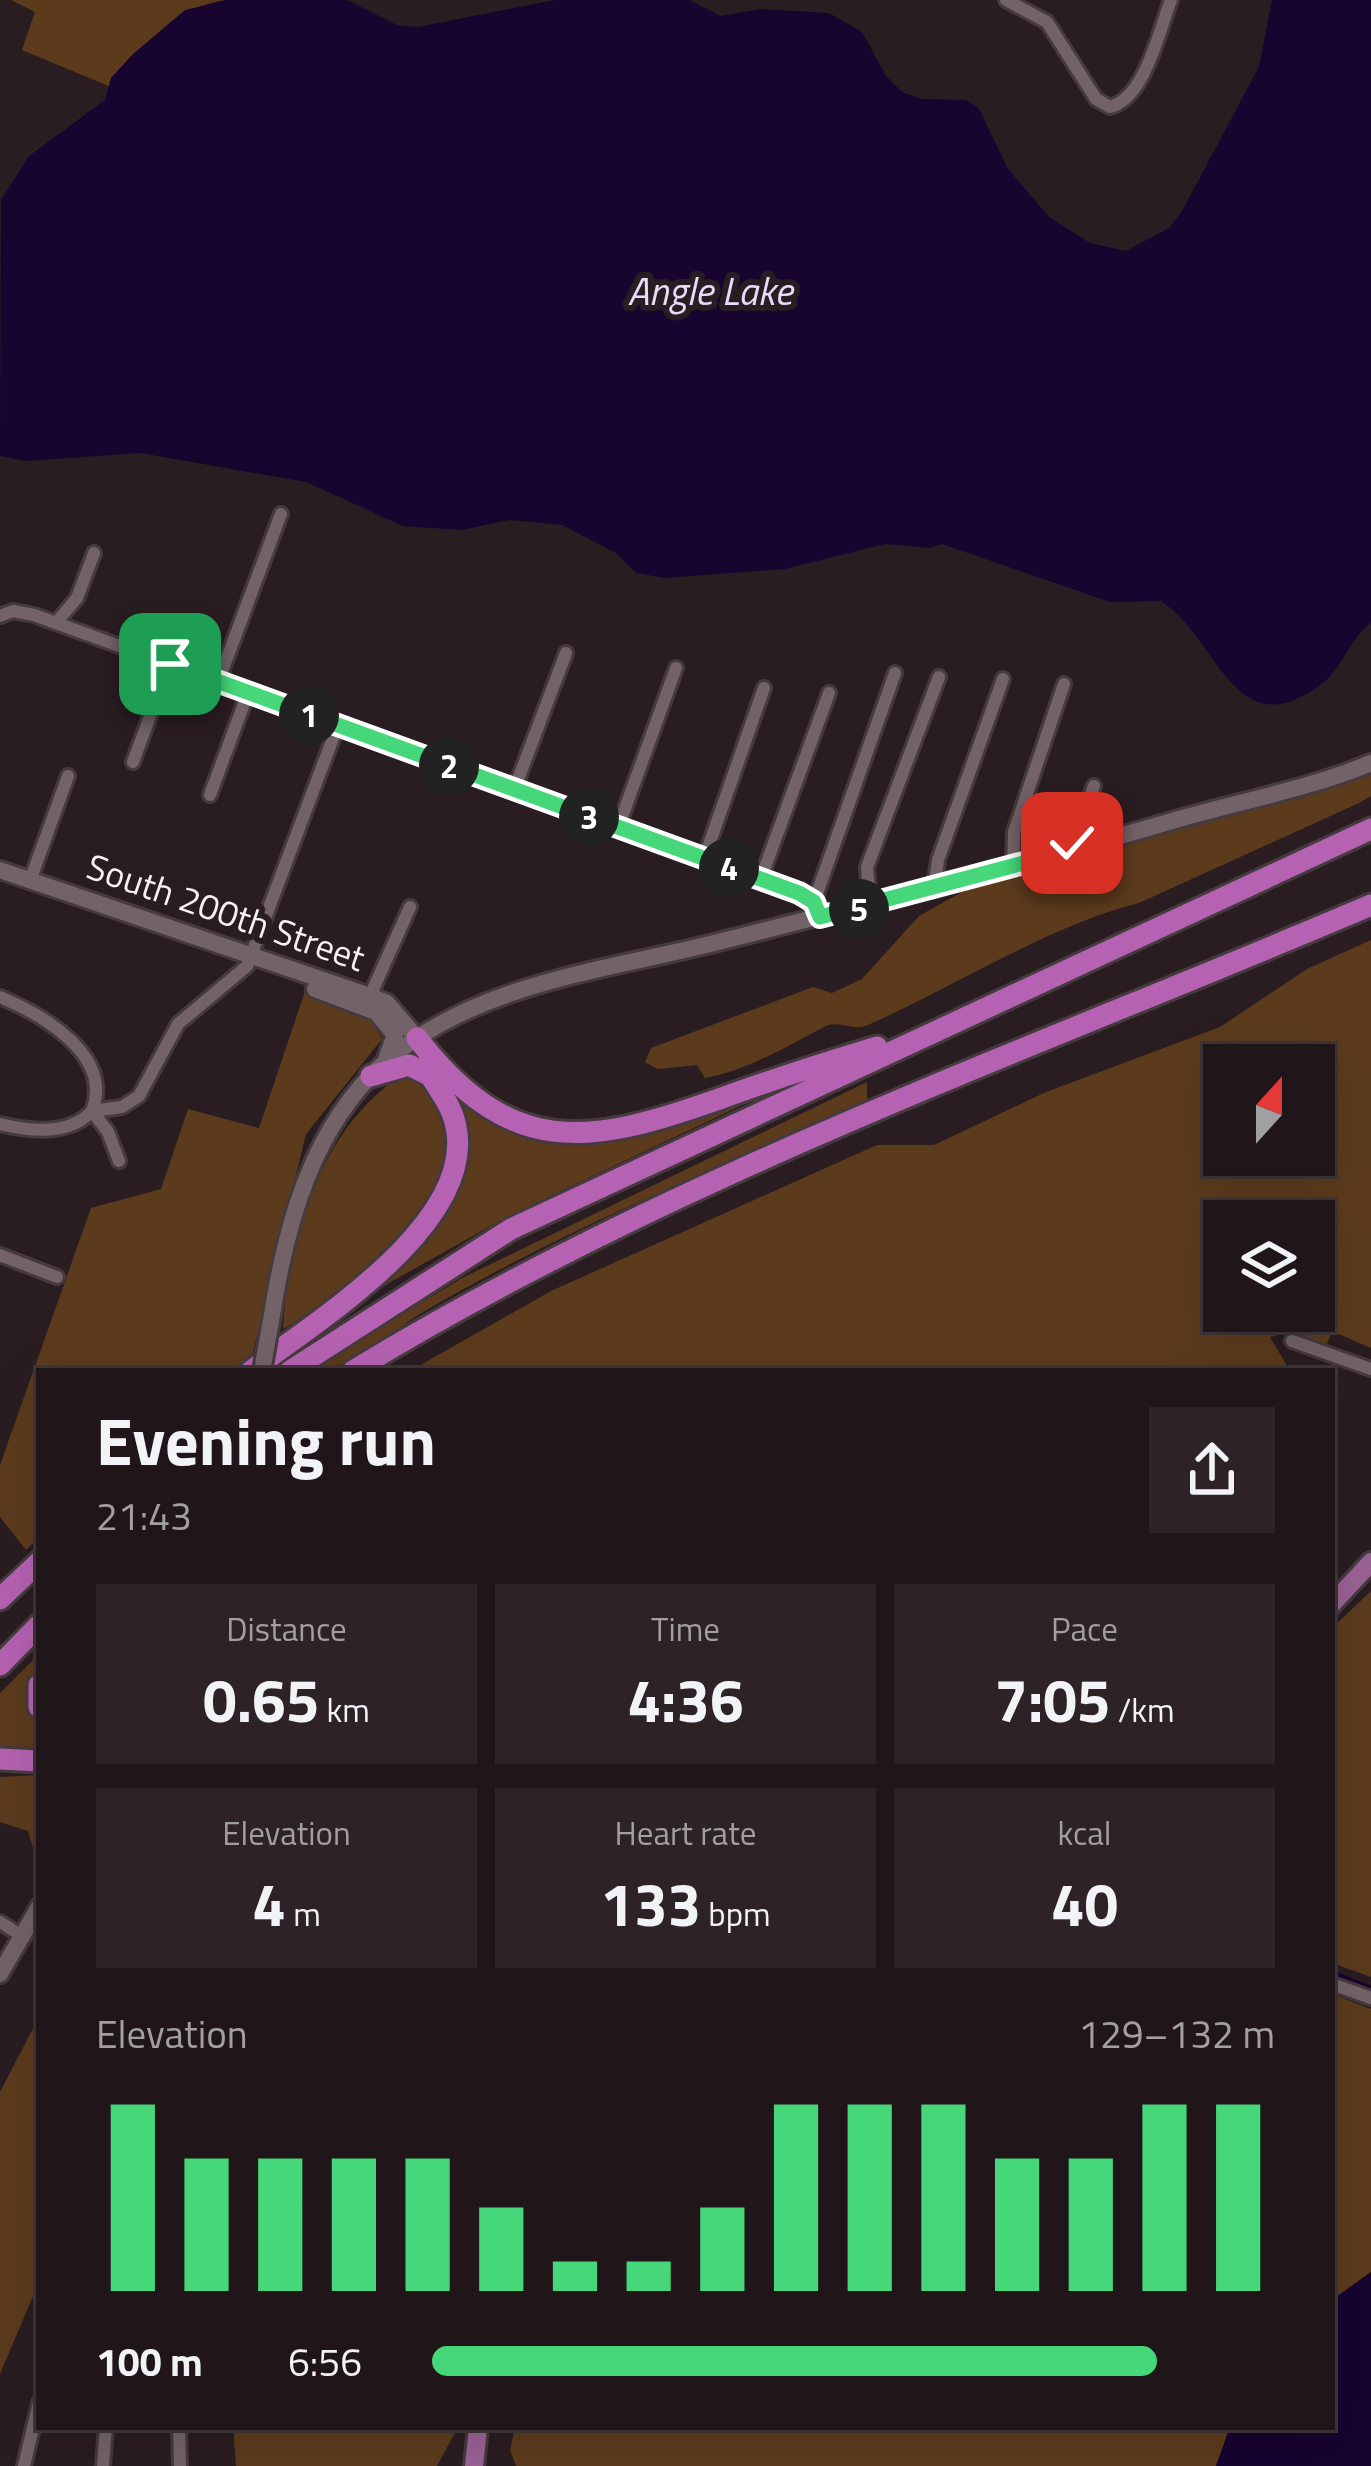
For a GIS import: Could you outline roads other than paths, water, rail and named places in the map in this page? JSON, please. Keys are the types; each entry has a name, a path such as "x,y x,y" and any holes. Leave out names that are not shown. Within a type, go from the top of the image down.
{"highway":[{"path":"295,1368 511,1229 1371,829"},
{"path":"358,1368 535,1264 630,1220 1371,904"},
{"path":"417,1038 448,1078 486,1109 528,1128 572,1135 644,1125 877,1046 893,1052"},
{"path":"254,1368 374,1274 414,1237 441,1199 453,1173 458,1140 452,1107 429,1075 417,1038"},
{"path":"377,1070 410,1065 429,1075"},
{"path":"377,1368 424,1328"},
{"path":"0,1599 36,1565"},
{"path":"0,1665 36,1628"},
{"path":"0,1759 36,1761"}],"main road":[{"path":"263,1368 279,1269 317,1151 347,1100 417,1038 480,1004 536,985 817,910 870,907 1371,763"},
{"name":"South 200th Street","path":"0,870 250,959 370,996 387,1003 417,1038"},
{"path":"296,974 302,983 380,1016 395,1035 377,1070"},
{"path":"1335,1601 1371,1562"},
{"path":"0,1974 36,1912"},
{"path":"474,2466 478,2430"}],"street":[{"path":"1006,0 1042,16 1096,99 1116,106 1136,85 1171,0"},
{"path":"218,682 281,514"},
{"path":"56,623 77,598 94,553"},
{"path":"77,598 77,631"},
{"path":"1,615 21,612 170,664 760,880 817,910 895,673"},
{"path":"514,790 566,653"},
{"path":"133,762 170,664"},
{"path":"619,828 676,668"},
{"path":"870,907 867,867 939,677"},
{"path":"934,889 938,860 1003,679"},
{"path":"1012,867 1014,832 1064,683"},
{"path":"704,859 764,688"},
{"path":"210,796 248,693"},
{"path":"760,880 829,693"},
{"path":"0,1124 60,1128 80,1122 92,1111 122,1107 139,1096 178,1024 233,982 250,959 338,725"},
{"path":"30,881 68,776"},
{"path":"1069,851 1094,787"},
{"path":"370,996 410,907"},
{"path":"0,998 48,1018 69,1037 94,1087 92,1111 108,1132 119,1161"},
{"path":"0,1255 57,1277"},
{"path":"1292,1341 1371,1369"},
{"path":"0,1922 22,1936"},
{"path":"1335,1985 1371,1998"},
{"path":"24,2466 36,2416"},
{"path":"103,2466 106,2430"},
{"path":"179,2430 180,2466"}],"water":[{"name":"Angle Lake","path":"226,0 347,0 397,25 418,27 555,0 689,0 721,16 760,9 829,13 862,32 886,76 902,92 921,99 966,100 979,109 1008,169 1049,217 1090,243 1126,251 1169,228 1182,211 1259,67 1272,0 1371,0 1371,623 1325,681 1295,700 1270,704 1249,698 1232,683 1182,619 1161,601 1110,602 942,544 929,548 885,544 785,569 665,578 636,573 616,553 562,525 509,520 461,530 403,526 306,482 140,453 26,461 0,456 1,200 29,156 105,100 111,78 133,54 185,10"},
{"path":"1371,2272 1371,2466 1216,2466 1229,2430 1335,2430 1335,2298"}],"waterway":[{"path":"1335,1973 1371,1987"}]}
